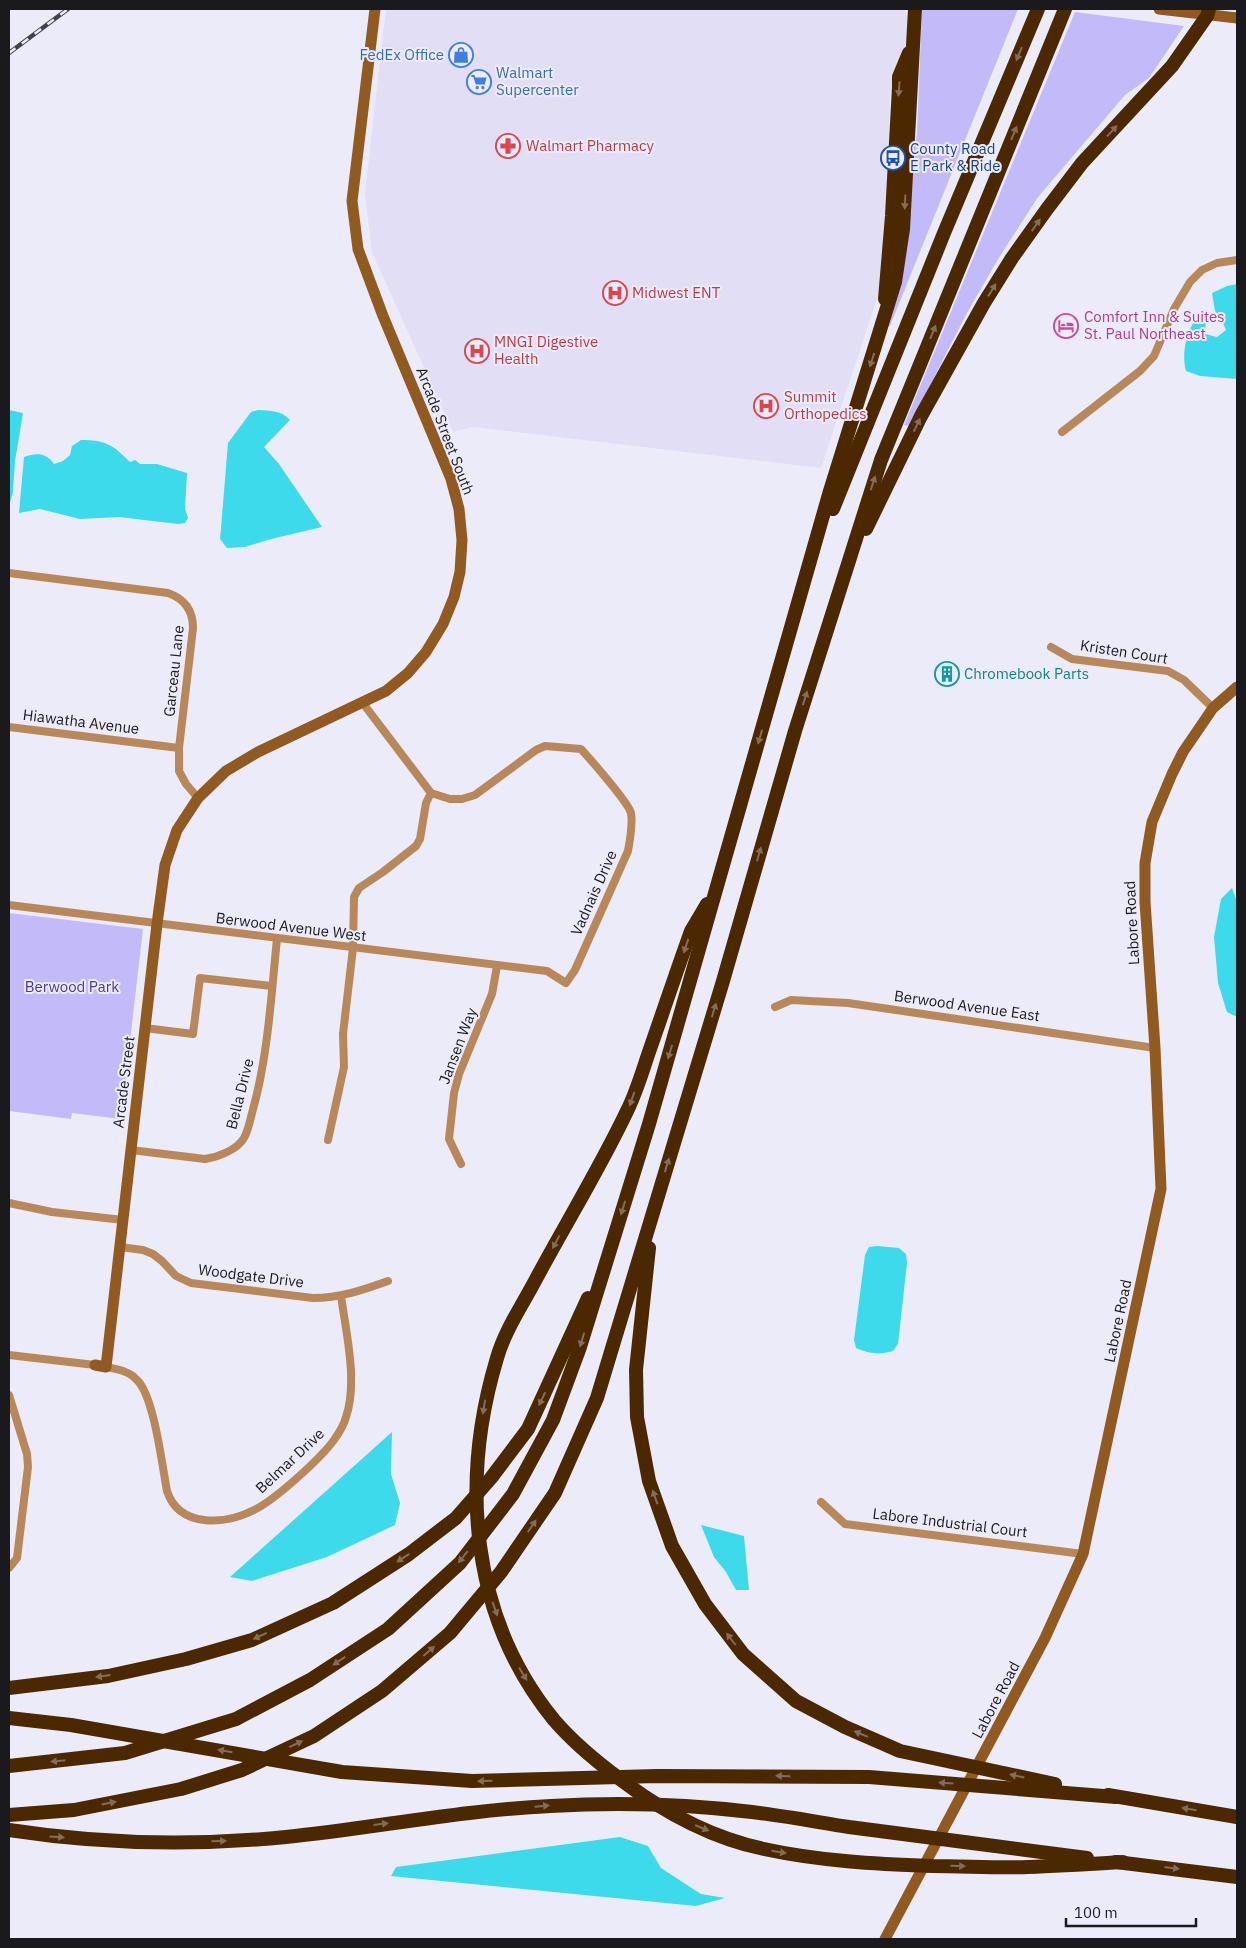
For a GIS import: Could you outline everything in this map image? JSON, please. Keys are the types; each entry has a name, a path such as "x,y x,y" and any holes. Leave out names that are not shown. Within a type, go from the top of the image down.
{"highway":[{"path":"797,606 871,413 1038,9"},
{"path":"9,1815 74,1810 181,1789 242,1770 314,1736 382,1691 450,1633 501,1572 555,1493 597,1398 795,731 881,460 1065,9"},
{"path":"842,579 921,416 984,303 1012,258 1046,209 1082,163 1172,66 1208,12"},
{"path":"9,1766 125,1753 236,1720 310,1680 388,1628 460,1563 513,1494 553,1420 580,1347 649,1124 830,491 895,282 904,230 913,13"},
{"path":"717,888 691,931 629,1107 499,1352 486,1398 476,1475 477,1519 482,1564 502,1630 519,1667 538,1697 555,1721 575,1742 603,1767 639,1793 687,1821 732,1840 772,1851 866,1863 1025,1867 1123,1862"},
{"path":"653,1212 636,1370 637,1417 649,1481 672,1546 705,1604 743,1654 796,1701 846,1727 900,1750 1116,1797 1237,1817"},
{"path":"9,1688 108,1676 252,1640 333,1603 409,1554 456,1518 491,1478 528,1429 584,1305 602,1276"},
{"path":"9,1718 71,1725 342,1772 472,1781 666,1776 870,1778 1116,1797"},
{"path":"9,1830 50,1836 100,1839 156,1842 219,1842 286,1837 549,1806 687,1806 752,1812 1237,1877"}],"street":[{"name":"Arcade Street South","path":"198,798 226,771 258,752 386,690 408,673 426,652 443,624 454,597 460,572 462,540 459,509 451,479 383,316 358,249 352,201 375,9"},
{"path":"1158,9 1208,12 1237,18"},
{"path":"1062,432 1140,371 1154,356 1174,309 1190,282 1202,270 1217,263 1237,260"},
{"name":"Garceau Lane","path":"9,573 168,593 182,599 191,612 193,628 179,748 179,771 186,784 198,798"},
{"name":"Kristen Court","path":"1051,647 1072,658 1168,671 1184,680 1213,708"},
{"name":"Labore Road","path":"886,1939 1045,1638 1083,1554 1161,1189 1155,1048 1145,902 1145,863 1152,822 1172,774 1184,752 1213,708 1237,687"},
{"path":"328,1140 344,1067 344,1019 352,948 354,897 359,888 416,846 420,839 426,803 431,793 362,702"},
{"name":"Hiawatha Avenue","path":"9,727 179,748"},
{"name":"Vadnais Drive","path":"431,793 450,799 462,800 475,796 536,750 545,746 580,749 598,768 631,812 628,852 575,970 566,983"},
{"name":"Arcade Street","path":"100,1366 120,1247 165,865 178,830 198,798"},
{"name":"Berwood Avenue West","path":"9,905 547,972 566,983"},
{"name":"Bella Drive","path":"131,1150 205,1159 214,1158 238,1146 245,1137 263,1067 277,939"},
{"name":"Jansen Way","path":"461,1164 449,1139 454,1093 459,1074 492,994 497,966"},
{"path":"145,1028 193,1034 200,978 272,986"},
{"name":"Berwood Avenue East","path":"775,1007 791,1000 848,1003 1155,1048"},
{"path":"9,1203 38,1210 123,1220"},
{"name":"Woodgate Drive","path":"120,1247 143,1250 153,1254 176,1276 191,1283 314,1298 341,1296 388,1281"},
{"name":"Belmar Drive","path":"9,1355 100,1366 129,1373 147,1394 167,1491 174,1506 187,1516 199,1520 241,1516 274,1497 327,1449 342,1428 350,1403 350,1373 341,1296"},
{"path":"9,1395 27,1454 28,1467 17,1558 9,1568"},
{"name":"Labore Industrial Court","path":"821,1502 845,1524 1083,1554"}],"shaded area":[{"path":"386,9 904,9 908,27 904,58 890,93 887,237 884,277 821,468 473,427 453,432 372,252 365,193"}],"green space":[{"path":"922,9 1018,9 890,326 887,327 905,236 917,133"},
{"path":"1075,12 1184,26 1149,78 1125,95 1038,197 1000,256 968,311 909,426 904,425"},
{"name":"Berwood Park","path":"9,913 143,929 121,1119 72,1113 71,1119 9,1111"}],"water":[{"path":"1237,284 1237,379 1200,376 1186,371 1184,356 1186,341 1195,320 1199,314 1206,320 1205,334 1217,337 1226,330 1222,320 1215,311 1212,293 1227,286"},
{"path":"9,410 23,413 15,461 13,492 9,506"},
{"path":"258,410 279,413 290,420 264,447 279,464 322,527 245,547 227,548 220,539 228,443 251,412"},
{"path":"81,440 103,442 119,451 130,462 135,460 140,464 157,464 187,473 185,509 188,518 185,523 178,524 119,517 80,519 40,509 19,513 24,457 40,454 48,457 54,464 63,461 70,455 72,446"},
{"path":"1232,888 1237,902 1237,1017 1227,1012 1218,983 1214,937 1221,899"},
{"path":"869,1247 899,1248 906,1254 907,1263 898,1344 893,1351 870,1353 856,1348 854,1340 865,1255"},
{"path":"392,1432 391,1474 400,1503 395,1525 327,1557 252,1581 230,1577"},
{"path":"701,1525 744,1536 749,1590 736,1590 726,1572 714,1557"},
{"path":"620,1837 648,1846 661,1868 701,1894 725,1898 696,1906 391,1876 396,1867"}],"railway":[{"path":"9,53 68,9"}],"place":[{"name":"FedEx Office","path":"461,55"},
{"name":"Walmart Supercenter","path":"479,82"},
{"name":"Walmart Pharmacy","path":"508,146"},
{"name":"County Road E Park & Ride","path":"893,158"},
{"name":"Midwest ENT","path":"615,293"},
{"name":"Comfort Inn & Suites St. Paul Northeast","path":"1066,326"},
{"name":"MNGI Digestive Health","path":"477,351"},
{"name":"Summit Orthopedics","path":"766,406"},
{"name":"Chromebook Parts","path":"947,674"}]}
